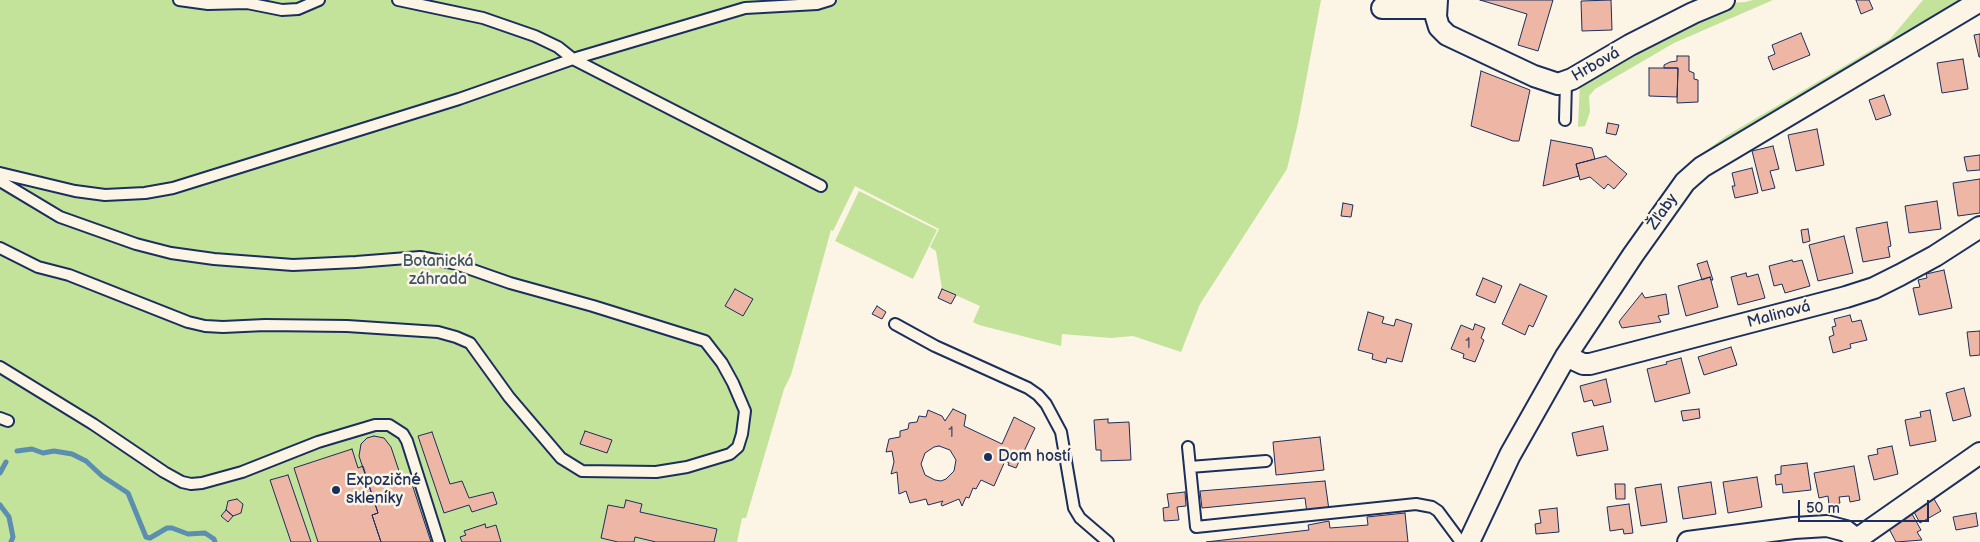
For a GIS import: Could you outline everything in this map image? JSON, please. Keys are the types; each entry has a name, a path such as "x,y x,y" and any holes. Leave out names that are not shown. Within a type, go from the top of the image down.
{"street":[{"name":"Hrbová","path":"1436,4 1436,17 1439,26 1447,35 1544,80 1558,84 1566,82 1693,13 1724,0"},
{"name":"Žľaby","path":"1469,542 1510,455 1566,356 1633,255 1685,182 1693,174 1980,1"},
{"path":"1382,8 1436,4"},
{"name":"Malinová","path":"1566,356 1583,364 1590,364 1846,297 1874,288 1909,270 1980,227"},
{"path":"1688,542 1794,528 1827,526 1846,531 1858,540 1980,453"}],"lane":[{"path":"179,0 208,4 247,3 282,10 298,9 319,0"},
{"path":"398,0 483,18 535,36 821,186"},
{"path":"0,173 105,195 145,194 172,188 459,99 576,58 745,8 817,4 830,0"},
{"path":"1565,120 1566,82"},
{"path":"0,181 60,217 136,244 171,253 214,259 293,265 420,257 453,263 510,283 593,306 705,341 722,362 745,412 742,434 738,447 730,454 687,467 656,472 582,470 561,458 510,397 470,343 456,337 438,332 347,326 205,326 188,322 68,275 38,267 0,248"},
{"path":"895,324 935,346 1028,388 1038,395 1046,404 1061,432 1074,508 1080,518 1108,542"},
{"path":"0,367 93,424 164,472 182,482 191,484 202,483 242,472 318,442 375,425 389,425 403,434 407,441 438,542"},
{"path":"1188,447 1196,527 1416,504 1432,507 1438,511 1461,542"},
{"path":"1190,467 1266,461"}],"green space":[{"name":"Botanická záhrada","path":"0,0 1321,0 1298,123 1287,169 1200,304 1181,352 1133,336 1111,338 1062,334 1061,346 973,322 980,306 942,289 936,251 930,247 939,229 855,186 833,231 831,230 791,375 784,389 746,518 742,518 737,542 0,542"},
{"path":"1773,0 1674,43 1595,89 1589,96 1590,112 1585,126 1578,127 1580,81 1729,3"},
{"path":"1923,0 1964,0 1963,3 1799,96 1695,159 1726,136 1890,39"},
{"path":"859,191 937,230 913,279 835,241"}],"building":[{"path":"1480,0 1553,0 1538,51 1518,45 1527,14"},
{"path":"1611,0 1612,30 1582,31 1581,1"},
{"path":"1856,0 1869,0 1873,9 1861,14"},
{"path":"1801,33 1810,55 1773,70 1768,57 1775,54 1772,45"},
{"path":"1980,34 1980,57 1979,57 1974,35"},
{"path":"1677,56 1689,56 1689,71 1694,73 1694,79 1698,80 1698,102 1677,103 1678,68 1664,68 1664,65 1677,61"},
{"path":"1963,59 1968,89 1942,93 1937,63"},
{"path":"1649,68 1678,68 1677,97 1649,96"},
{"path":"1481,71 1530,90 1519,141 1513,141 1471,126"},
{"path":"1884,95 1891,115 1876,120 1869,100"},
{"path":"1608,123 1619,125 1616,135 1606,133"},
{"path":"1817,129 1824,165 1796,171 1788,135"},
{"path":"1551,140 1592,148 1595,159 1576,164 1579,176 1543,186"},
{"path":"1773,146 1779,169 1770,171 1775,188 1762,191 1752,151"},
{"path":"1980,155 1980,170 1967,171 1964,157"},
{"path":"1606,156 1627,174 1614,189 1608,184 1604,189 1590,177 1580,180 1576,164"},
{"path":"1752,168 1758,193 1735,198 1732,186 1735,186 1732,173"},
{"path":"1980,179 1980,213 1958,216 1953,183"},
{"path":"1937,201 1941,229 1909,233 1905,206"},
{"path":"1343,203 1353,205 1351,217 1341,216"},
{"path":"1887,222 1891,246 1888,247 1890,257 1863,262 1856,228"},
{"path":"1808,229 1810,241 1803,243 1801,230"},
{"path":"1844,236 1853,273 1818,281 1809,245"},
{"path":"1792,260 1793,262 1802,260 1810,286 1785,293 1782,284 1774,286 1769,266"},
{"path":"1707,261 1713,280 1710,277 1702,280 1697,264"},
{"path":"1944,270 1952,308 1919,315 1913,288 1920,287 1918,280 1927,278 1926,274"},
{"path":"1746,273 1747,277 1758,274 1765,298 1738,305 1731,277"},
{"path":"1710,277 1718,307 1686,316 1678,286"},
{"path":"1483,278 1502,286 1495,303 1476,295"},
{"path":"1520,284 1547,296 1533,327 1529,325 1525,335 1502,324"},
{"path":"735,289 753,299 743,316 725,306"},
{"path":"942,289 956,295 951,304 938,298"},
{"path":"1642,293 1645,298 1666,294 1669,314 1658,316 1661,322 1622,328 1619,322"},
{"path":"877,306 886,312 882,319 872,314"},
{"path":"1368,312 1384,317 1382,323 1394,326 1396,319 1412,324 1402,362 1387,358 1386,363 1372,359 1373,354 1358,350"},
{"path":"1850,315 1852,322 1861,320 1867,340 1850,344 1851,348 1833,353 1829,337 1834,335 1832,327 1836,326 1834,319"},
{"path":"1475,324 1485,328 1481,338 1484,340 1475,362 1463,358 1464,354 1451,349 1461,325 1473,330"},
{"path":"1980,331 1980,355 1970,356 1967,332"},
{"path":"1731,347 1737,365 1704,375 1698,357"},
{"path":"1681,358 1690,393 1655,402 1647,369"},
{"path":"1606,379 1611,402 1594,406 1592,400 1584,402 1580,386"},
{"path":"1964,388 1971,416 1953,421 1946,393"},
{"name":"Dom hostí","path":"953,409 966,415 964,426 1002,444 1014,417 1035,428 1016,468 1008,465 1009,463 1005,461 994,486 981,480 976,489 973,488 969,498 966,497 962,506 959,499 942,506 943,501 928,505 926,499 910,503 906,491 899,494 897,472 891,474 894,462 892,451 886,452 889,439 900,437 900,431 908,429 909,423 917,422 919,416 926,417 928,410 942,416 945,421","holes":["939,446 950,450 956,460 954,471 941,481 925,475 921,464 925,453"]},
{"path":"1699,409 1700,418 1683,421 1681,411"},
{"path":"1930,410 1936,441 1910,446 1905,420 1921,417 1920,412"},
{"path":"1108,419 1108,423 1129,422 1131,460 1101,461 1101,450 1096,450 1094,420"},
{"path":"1603,426 1608,450 1577,456 1572,433"},
{"path":"585,431 612,440 607,453 580,444"},
{"path":"432,432 450,484 462,481 469,498 493,492 497,504 472,512 469,505 444,513 418,436"},
{"path":"374,436 384,438 391,447 401,477 409,475 431,542 381,542 372,515 378,513 359,456 361,444 367,438"},
{"path":"1320,437 1324,470 1276,475 1273,442"},
{"path":"1892,446 1898,474 1874,480 1868,456 1878,454 1877,449"},
{"name":"Expozičné skleníky","path":"352,449 358,468 363,466 378,513 372,515 381,542 318,542 294,468"},
{"path":"1807,463 1811,490 1783,493 1782,484 1776,485 1775,475 1781,474 1781,466"},
{"path":"1854,466 1860,500 1850,502 1849,496 1839,497 1840,503 1829,505 1828,496 1819,498 1814,473"},
{"path":"288,475 311,542 291,542 270,480"},
{"path":"1757,477 1762,507 1728,513 1723,482"},
{"path":"1325,481 1329,510 1307,513 1305,498 1202,508 1200,491"},
{"path":"1711,482 1716,514 1683,519 1678,487"},
{"path":"1615,484 1625,484 1625,499 1616,499"},
{"path":"1661,484 1667,522 1641,526 1635,488"},
{"path":"1185,492 1186,506 1177,507 1179,520 1164,521 1163,508 1169,507 1167,494"},
{"path":"237,499 243,504 241,513 233,516 226,510 228,501"},
{"path":"1934,499 1941,511 1920,523 1914,512"},
{"path":"626,500 642,504 640,512 717,529 714,542 656,542 635,537 634,542 618,542 601,538 608,505 624,508"},
{"path":"1629,504 1633,533 1624,534 1623,529 1610,531 1607,507"},
{"path":"1557,508 1559,532 1536,534 1535,524 1541,523 1539,510"},
{"path":"226,510 233,516 228,522 221,516"},
{"path":"1405,513 1408,542 1206,542 1309,530 1308,525 1329,521 1330,528 1368,525 1367,517"},
{"path":"1976,513 1978,526 1956,530 1953,517"},
{"path":"1912,514 1921,530 1917,532 1922,540 1896,542 1888,527"},
{"path":"485,524 486,528 496,525 501,542 462,542 460,537 466,535 464,531"}],"waterway":[{"path":"17,451 32,449 43,453 54,451 72,454 86,461 102,476 128,493 146,537 150,538 167,528 172,528 188,534 205,533 214,539 215,542"},
{"path":"0,473 6,462"},
{"path":"0,505 9,517 13,537 11,542"}],"place":[{"name":"Dom hostí","path":"988,457"},
{"name":"Expozičné skleníky","path":"336,490"}]}
